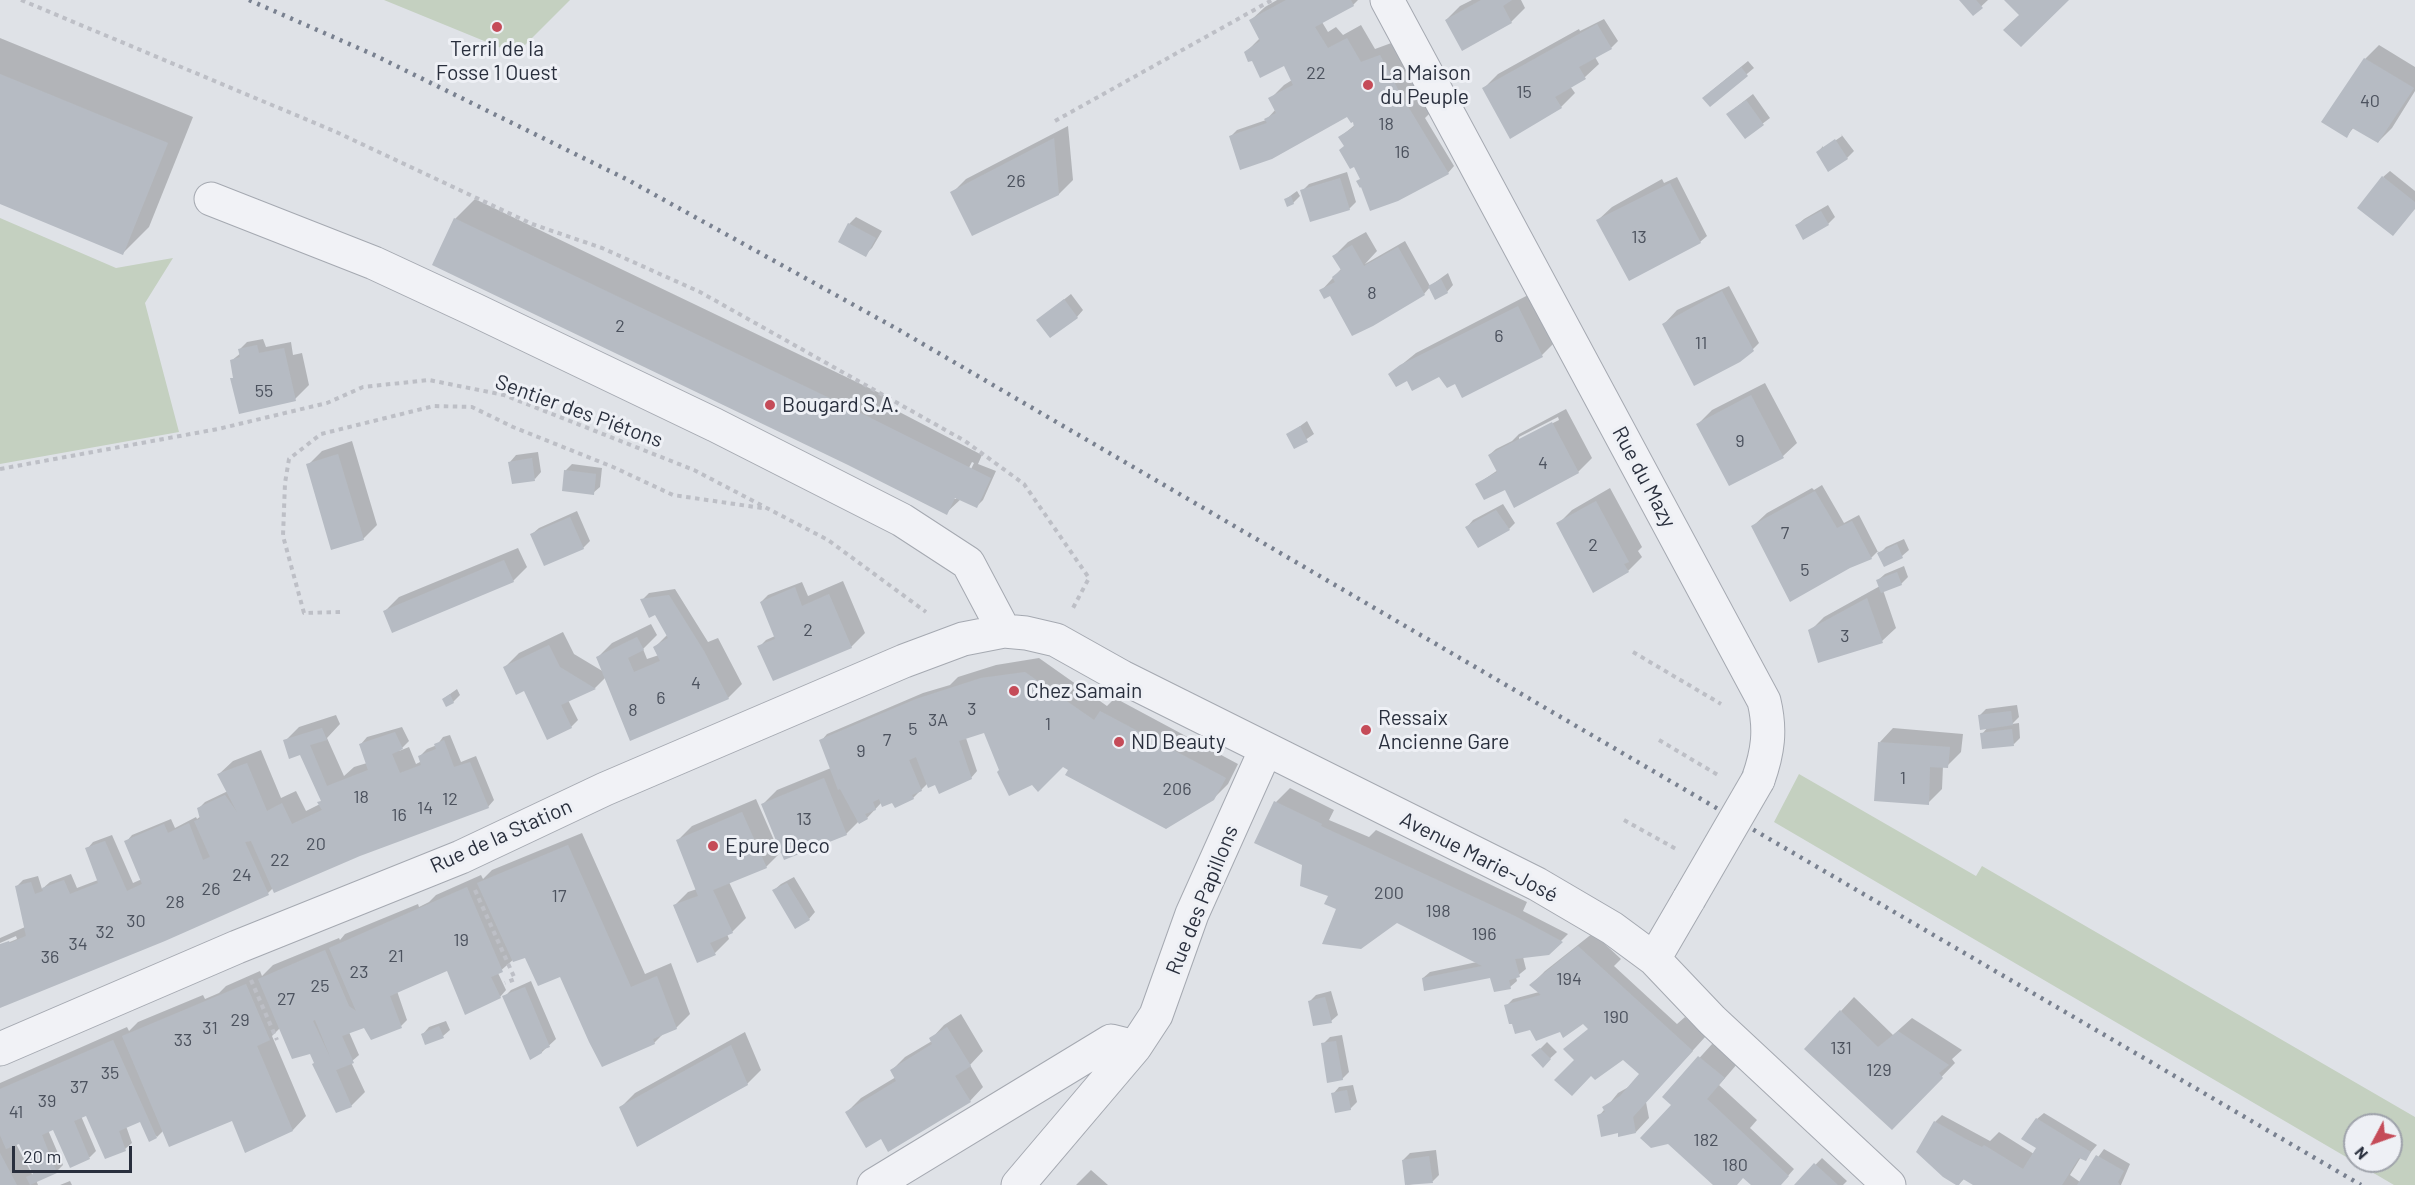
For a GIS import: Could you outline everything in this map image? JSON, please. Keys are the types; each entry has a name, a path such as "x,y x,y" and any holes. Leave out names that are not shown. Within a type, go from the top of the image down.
{"street":[{"name":"Rue du Mazy","path":"1387,0 1764,701 1769,722 1768,744 1758,780 1654,959"},
{"path":"211,199 374,263 715,425 902,520 968,563 1004,631"},
{"name":"Avenue Marie-José","path":"1004,631 1056,640 1122,677 1537,884 1612,928 1654,959 1712,1020 1888,1185"},
{"name":"Rue de la Station","path":"0,1049 237,947 461,857 605,789 904,661 963,639 1004,631"},
{"name":"Rue des Papillons","path":"1018,1185 1135,1047 1156,1015 1192,914 1266,749"},
{"path":"874,1185 1111,1041 1135,1047"}],"path":[{"path":"21,0 333,131 532,225 602,248 700,292 965,441 1024,484 1089,578 1056,640"},
{"path":"1055,121 1272,0"},
{"name":"Sentier des Piétons","path":"0,469 218,429 327,403 363,387 429,380 504,395 694,470 828,540 963,639"},
{"path":"340,612 304,613 283,536 285,483 289,459 321,434 434,406 471,407 513,427 613,467 672,495 766,509"},
{"path":"1633,652 1732,710 1769,722"},
{"path":"1659,740 1722,778"},
{"path":"1624,820 1679,851"},
{"path":"461,857 515,979 505,983"},
{"path":"237,947 277,1040"}],"green space":[{"name":"Terril de la Fosse 1 Ouest","path":"384,0 570,0 516,54"},
{"path":"0,218 116,268 173,258 145,303 179,432 0,464"},
{"path":"1799,774 1976,876 1982,866 2415,1117 2415,1185 2394,1185 2374,1173 2403,1173 2403,1113 2343,1113 2343,1155 1774,822"}],"building":[{"path":"1286,0 1351,0 1354,6 1315,27 1328,48 1347,38 1361,62 1380,55 1401,95 1449,174 1398,201 1370,211 1361,187 1356,181 1360,179 1354,167 1350,169 1339,150 1344,146 1338,137 1354,127 1353,122 1351,123 1347,117 1272,159 1240,170 1229,136 1267,123 1264,119 1276,113 1268,98 1293,85 1284,66 1260,78 1252,61 1248,62 1244,52 1260,41 1249,20"},
{"path":"1481,0 1512,0 1503,6 1512,23 1462,51 1445,20"},
{"path":"1959,0 1976,0 1983,8 1973,16"},
{"path":"2004,0 2069,0 2021,47 2003,30 2019,15"},
{"path":"1597,24 1612,49 1579,67 1586,79 1555,97 1562,108 1510,139 1482,88"},
{"path":"2364,58 2414,88 2378,143 2352,128 2347,138 2321,122"},
{"path":"1741,67 1748,76 1710,107 1702,98"},
{"path":"0,74 168,143 123,255 0,204"},
{"path":"1746,100 1764,125 1745,139 1726,114"},
{"path":"1054,138 1059,195 972,236 950,192"},
{"path":"1835,139 1848,159 1828,172 1816,152"},
{"path":"2382,176 2415,202 2415,209 2393,236 2357,208"},
{"path":"1340,178 1350,210 1310,222 1300,190"},
{"path":"1670,183 1701,243 1629,281 1596,220"},
{"path":"1291,196 1294,204 1287,207 1284,199"},
{"path":"1821,211 1829,225 1803,240 1795,225"},
{"path":"454,218 991,478 977,508 955,498 947,515 432,265"},
{"path":"848,223 876,238 866,257 838,242"},
{"path":"1352,245 1364,266 1398,247 1425,295 1352,336 1330,296 1324,299 1319,290 1335,282 1332,277 1341,270 1332,256"},
{"path":"1441,279 1448,293 1435,300 1428,286"},
{"path":"1722,291 1754,351 1740,362 1694,386 1662,324"},
{"path":"1064,299 1078,318 1050,338 1036,320"},
{"path":"1518,306 1543,357 1462,398 1455,384 1447,388 1439,377 1412,391 1407,381 1396,387 1388,374 1400,365"},
{"path":"257,345 259,353 284,348 296,401 239,414 230,378 233,378 230,360 240,357 238,349"},
{"path":"1751,395 1784,458 1729,486 1696,424"},
{"path":"1552,422 1579,473 1514,508 1505,490 1484,500 1475,484 1497,472 1488,455"},
{"path":"1300,426 1308,442 1294,449 1286,434"},
{"path":"338,454 364,540 331,550 306,464"},
{"path":"532,458 535,481 512,484 508,462"},
{"path":"564,470 596,474 594,495 562,491"},
{"path":"1815,491 1837,528 1852,521 1872,559 1850,568 1790,602 1751,526"},
{"path":"1596,501 1629,562 1624,564 1629,572 1593,593 1556,523"},
{"path":"1496,510 1510,530 1478,548 1465,527"},
{"path":"570,517 584,549 544,566 530,534"},
{"path":"1897,544 1903,558 1884,567 1877,553"},
{"path":"504,560 514,582 392,633 383,611"},
{"path":"1897,572 1902,585 1881,593 1876,580"},
{"path":"795,587 802,606 829,594 852,648 773,681 757,646 775,639 760,602"},
{"path":"669,595 704,651 729,699 630,741 596,657 637,637 644,650 628,658 634,672 660,661 653,647 668,638 655,615 649,618 640,599"},
{"path":"1867,598 1883,643 1818,663 1808,630"},
{"path":"549,645 560,667 596,689 561,705 572,728 547,740 524,691 516,695 503,667"},
{"path":"1025,672 1094,720 1100,711 1226,778 1214,800 1166,829 1065,775 1068,770 1063,767 1038,792 1032,785 1009,796 997,772 999,770 984,733 959,741 972,779 939,794 935,785 928,788 916,757 909,760 922,791 912,795 914,799 895,808 892,803 882,807 879,799 873,802 876,810 865,814 868,819 859,824 840,789 838,790 819,740 916,699 981,678"},
{"path":"450,694 454,703 446,707 442,699"},
{"path":"2011,711 2013,725 1980,730 1978,715"},
{"path":"322,728 327,740 310,745 327,786 368,770 359,744 395,732 403,749 392,754 400,773 421,765 418,756 436,749 434,744 444,740 454,767 470,762 489,808 360,856 274,893 251,841 245,842 269,895 165,941 0,1008 0,944 9,941 10,943 26,936 15,886 31,882 35,894 43,891 42,888 64,880 70,894 98,883 85,848 105,841 127,891 142,884 124,841 164,824 168,833 189,823 203,860 210,857 194,821 200,819 197,808 225,795 237,812 217,774 247,763 267,811 282,803 292,824 322,810 317,802 321,801 300,755 289,759 283,740"},
{"path":"2012,729 2014,746 1982,749 1980,733"},
{"path":"1878,742 1950,747 1948,768 1930,767 1929,805 1874,801"},
{"path":"824,778 847,835 784,860 761,804"},
{"path":"1274,801 1322,824 1321,826 1515,916 1563,942 1549,955 1515,959 1520,977 1509,980 1511,989 1494,992 1490,978 1424,991 1422,978 1482,966 1397,923 1361,949 1322,944 1336,909 1324,904 1328,896 1300,886 1302,865 1254,843"},
{"path":"742,812 767,868 713,890 733,933 710,943 716,955 697,963 673,905 698,896 676,840"},
{"path":"568,845 631,987 657,976 677,1029 653,1039 655,1044 602,1067 560,977 538,986 525,958 513,962 477,883"},
{"path":"787,883 810,920 795,929 772,890"},
{"path":"467,887 503,972 491,977 501,998 465,1015 447,971 390,996 402,1028 371,1040 364,1028 342,1036 354,1063 336,1070 352,1107 336,1113 312,1064 314,1063 310,1054 292,1059 258,979 325,950 349,1006 356,1011 329,948","holes":["315,1020 331,1059 313,1021"]},
{"path":"1578,946 1693,1051 1633,1117 1636,1133 1618,1137 1618,1133 1601,1137 1597,1115 1605,1112 1602,1107 1620,1096 1639,1074 1623,1060 1595,1080 1591,1076 1572,1096 1554,1080 1574,1060 1563,1049 1588,1029 1583,1024 1563,1038 1560,1032 1536,1041 1530,1030 1515,1034 1512,1024 1509,1024 1504,1005 1541,995 1529,985"},
{"path":"246,984 270,1040 257,1046 293,1131 245,1153 232,1121 169,1147 122,1036"},
{"path":"525,987 550,1047 542,1050 542,1053 530,1060 502,996"},
{"path":"1325,997 1332,1023 1313,1026 1308,1001"},
{"path":"1840,1010 1878,1047 1898,1031 1949,1065 1939,1073 1943,1078 1892,1130 1804,1049"},
{"path":"439,1026 444,1038 425,1045 421,1034"},
{"path":"947,1027 971,1066 955,1076 971,1102 888,1152 881,1139 866,1148 845,1112 896,1081 890,1070 932,1044 929,1038"},
{"path":"113,1040 157,1138 149,1142 140,1122 119,1131 126,1151 105,1159 86,1116 74,1121 90,1159 70,1168 53,1130 42,1135 57,1173 30,1185 26,1177 33,1174 19,1144 6,1149 0,1135 0,1089"},
{"path":"1336,1041 1343,1080 1327,1083 1321,1043"},
{"path":"731,1045 748,1085 637,1147 619,1107"},
{"path":"1540,1048 1551,1059 1543,1068 1531,1055"},
{"path":"1698,1056 1725,1078 1707,1099 1789,1176 1781,1185 1751,1185 1743,1178 1737,1185 1713,1185 1668,1144 1651,1148 1640,1138 1671,1105 1662,1097"},
{"path":"1347,1090 1351,1110 1335,1113 1331,1093"},
{"path":"2036,1118 2091,1152 2086,1161 2079,1158 2062,1185 1973,1185 1963,1179 1959,1185 1956,1185 1943,1177 1916,1152 1934,1121 1982,1147 1984,1145 2023,1169 2036,1148 2021,1139"},
{"path":"0,1153 17,1185 0,1185"},
{"path":"2096,1155 2124,1171 2118,1182 2120,1185 2077,1185"},
{"path":"1429,1156 1433,1183 1405,1185 1402,1160"},
{"path":"1814,1163 1838,1185 1794,1185"}],"railway":[{"path":"249,0 372,54 628,180 899,330 2361,1185"}],"place":[{"name":"Terril de la Fosse 1 Ouest","path":"497,27"},
{"name":"La Maison du Peuple","path":"1368,85"},
{"name":"Bougard S.A.","path":"770,405"},
{"name":"Chez Samain","path":"1014,691"},
{"name":"Ressaix Ancienne Gare","path":"1366,730"},
{"name":"ND Beauty","path":"1119,742"},
{"name":"Epure Deco","path":"713,846"}]}
